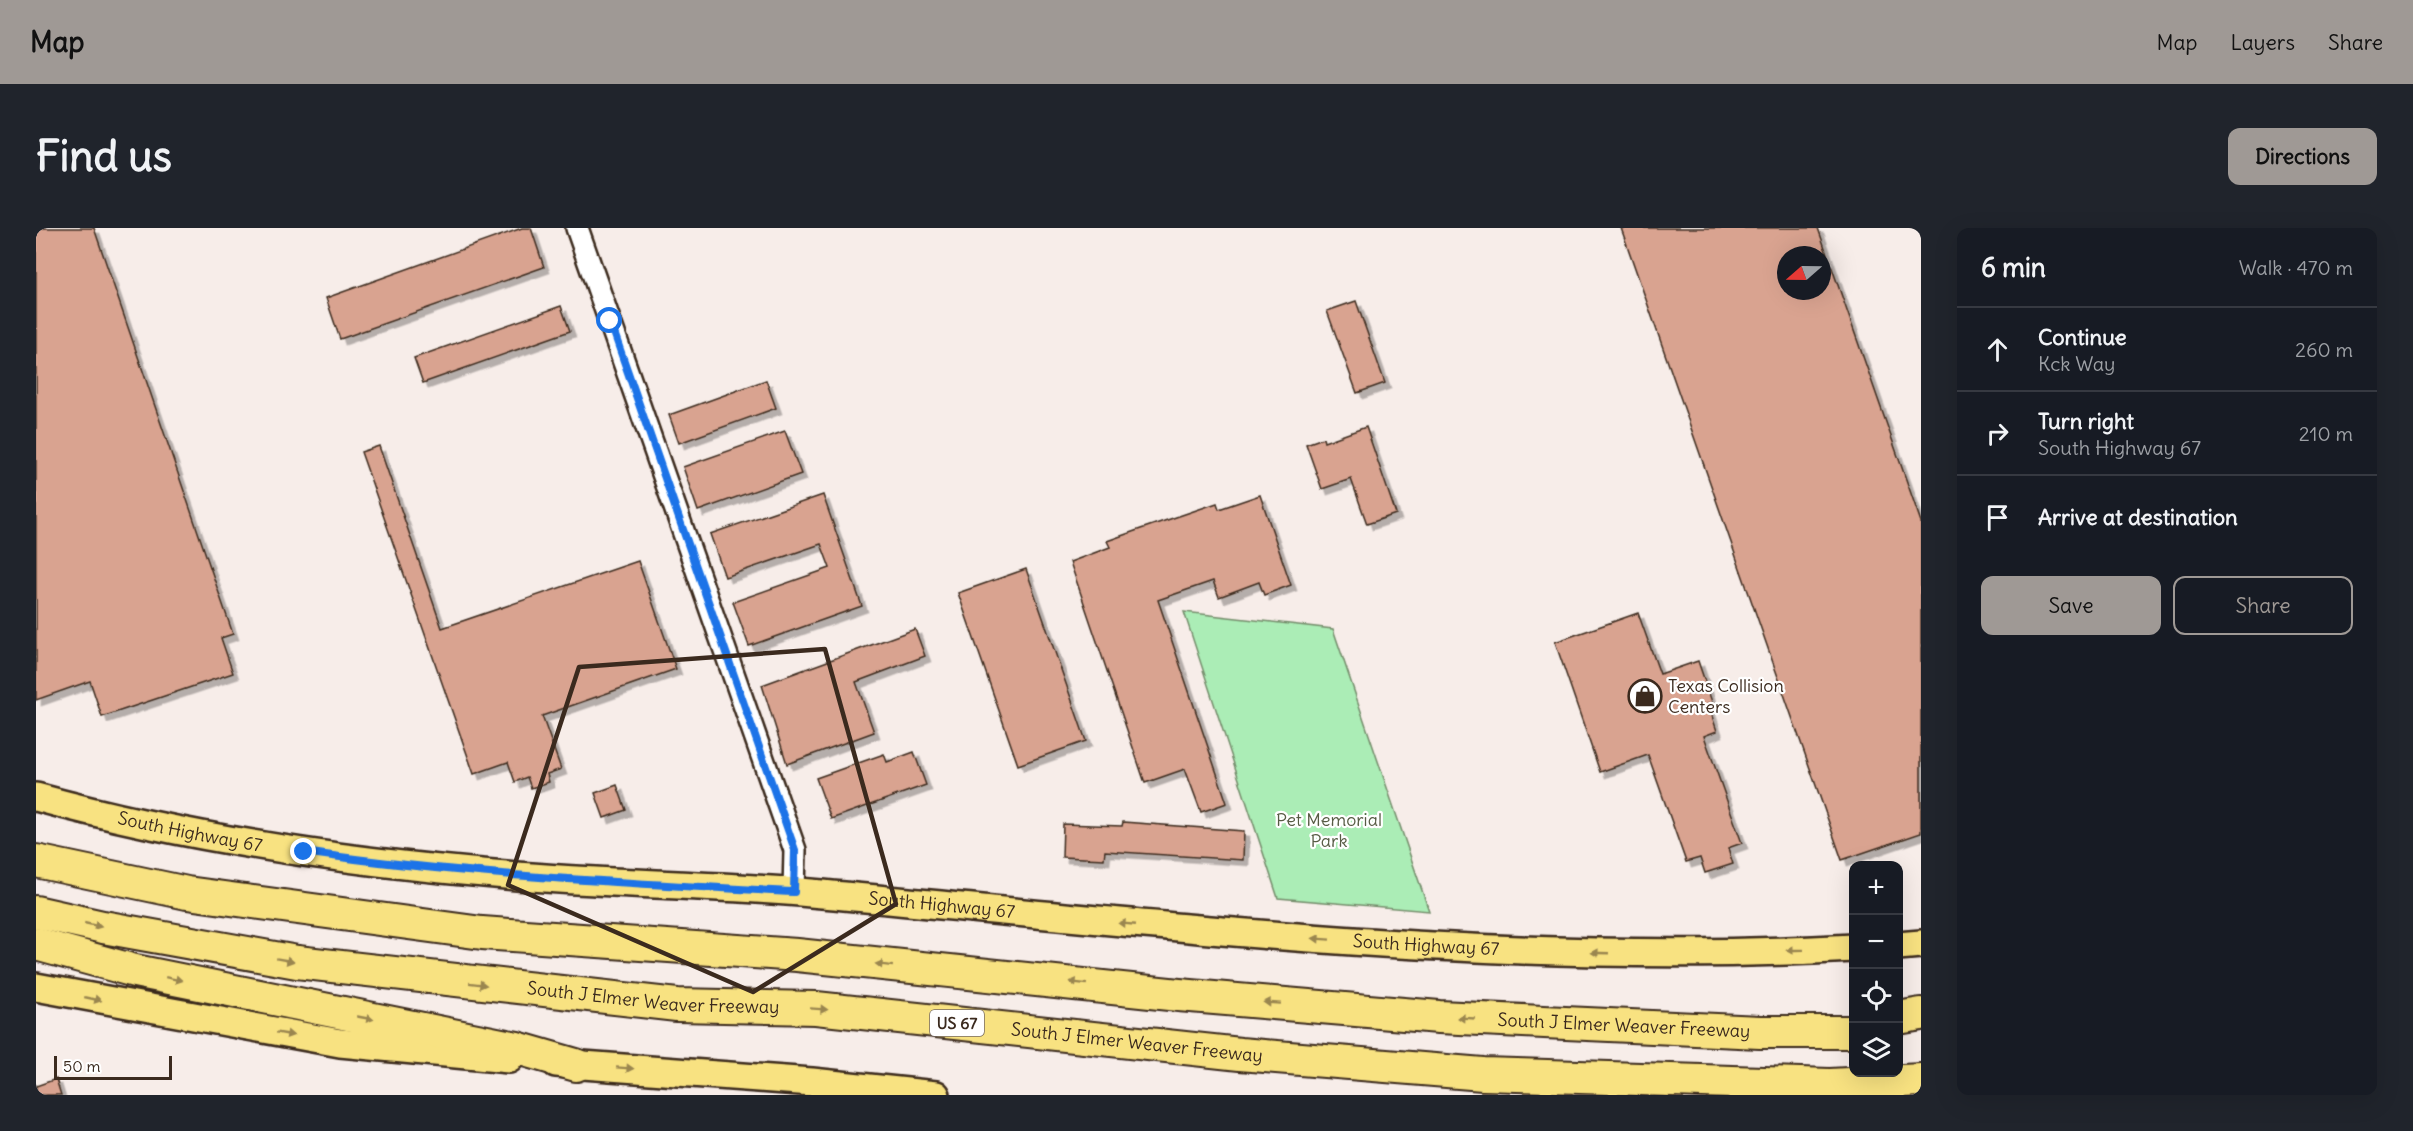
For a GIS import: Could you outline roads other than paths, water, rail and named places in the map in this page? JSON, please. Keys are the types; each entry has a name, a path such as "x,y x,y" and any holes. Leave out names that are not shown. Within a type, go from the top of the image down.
{"highway":[{"name":"South J Elmer Weaver Freeway","path":"36,861 187,893 482,933 797,955 1179,995 1439,1017 1818,1034 1849,1032"},
{"name":"South J Elmer Weaver Freeway","path":"36,912 103,927 297,962 677,1005 816,1008 1240,1054 1483,1074 1696,1082 1883,1084 1921,1080"},
{"path":"36,944 135,971 518,1048 576,1065"},
{"path":"1903,1017 1921,1014"},
{"path":"1818,1034 1849,1028"},
{"path":"1903,1030 1921,1030"},
{"path":"1883,1084 1921,1092"}],"main road":[{"name":"South Highway 67","path":"36,797 233,841 379,863 509,876 794,892 1167,927 1404,946 1621,954 1849,948"},
{"path":"1903,946 1921,944"},
{"path":"36,987 340,1043 820,1088 936,1095"}],"street":[{"path":"577,228 795,850 794,892"}],"place":[{"name":"Texas Collision Centers","path":"1645,696"}],"park label":[{"name":"Pet Memorial Park","path":"1329,830"}]}
